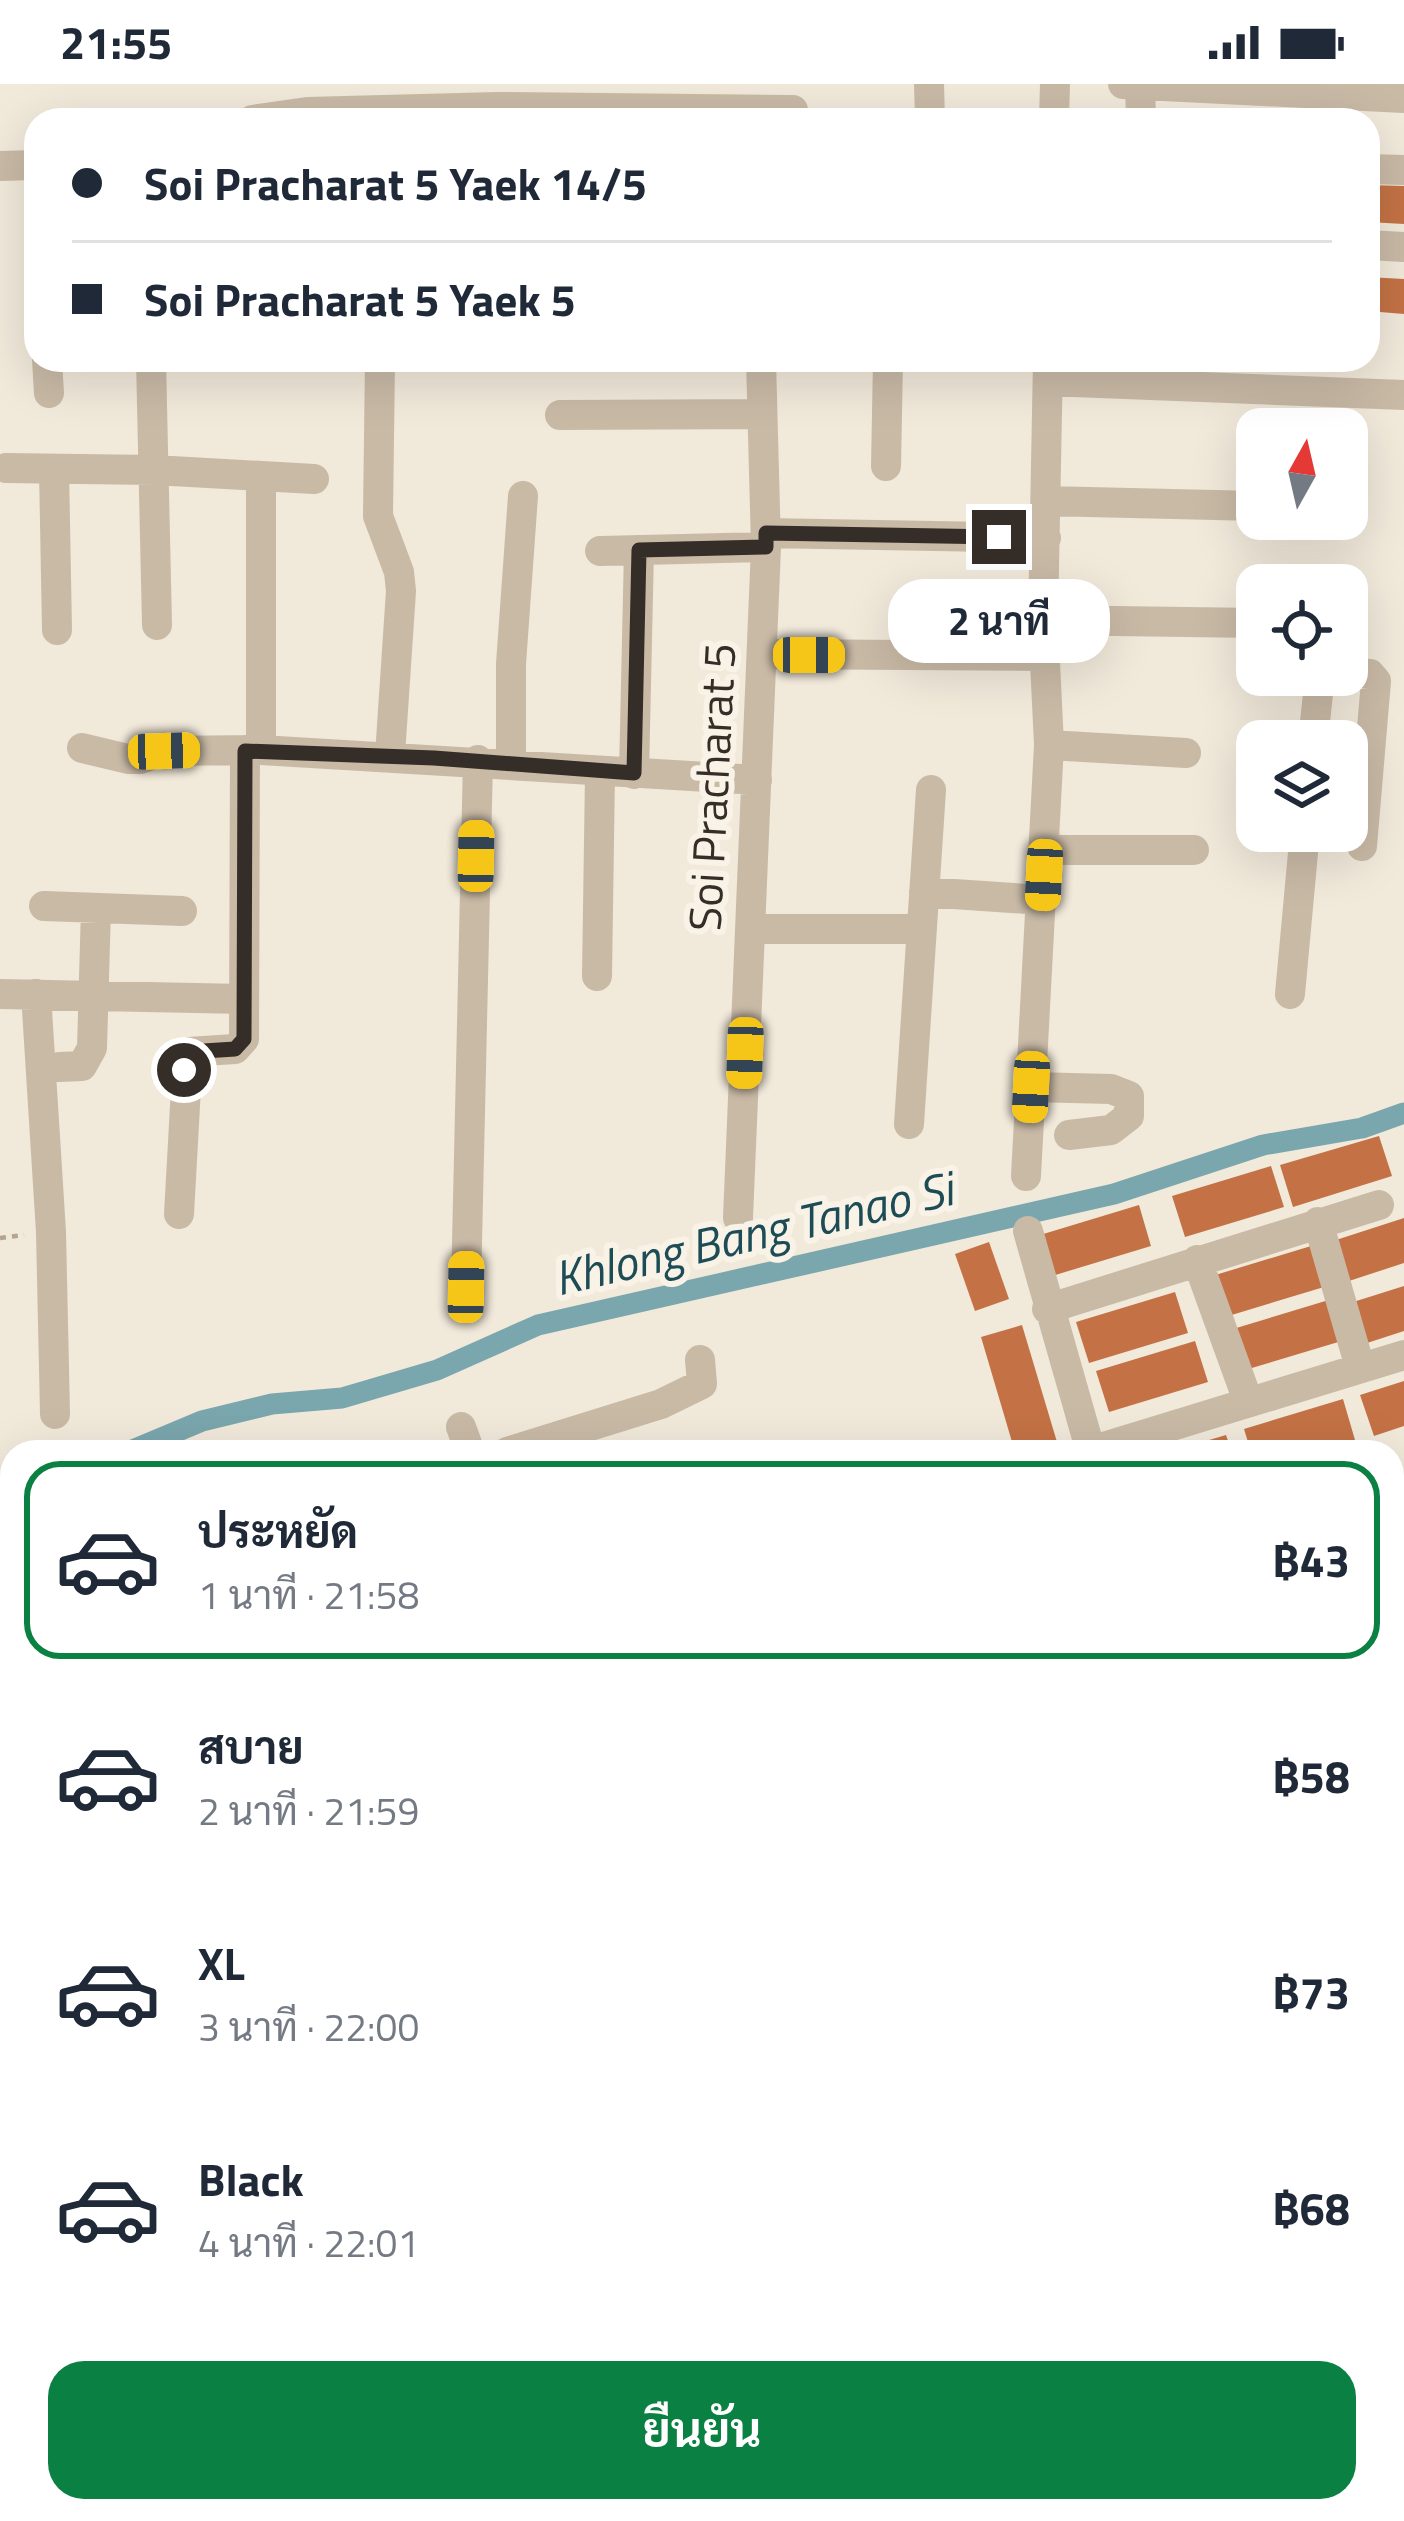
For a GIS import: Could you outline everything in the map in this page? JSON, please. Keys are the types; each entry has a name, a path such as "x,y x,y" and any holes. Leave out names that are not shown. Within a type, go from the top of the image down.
{"street":[{"path":"1123,84 1404,98"},
{"path":"423,108 498,96 784,102"},
{"path":"308,98 350,108"},
{"path":"48,372 49,393"},
{"path":"151,372 158,625"},
{"path":"380,372 378,516 399,572 401,591 390,755"},
{"name":"Soi Pracharat 5","path":"738,1218 766,540 760,372"},
{"path":"886,466 888,372"},
{"path":"1026,1176 1049,745 1043,620 1048,372"},
{"path":"1076,372 1404,395"},
{"path":"560,415 762,414"},
{"path":"6,468 314,479"},
{"path":"54,469 57,630"},
{"path":"179,1214 188,1052 241,1045 261,476"},
{"path":"511,765 523,496"},
{"path":"1046,501 1236,506"},
{"path":"600,551 766,540 1046,538"},
{"path":"634,773 639,550"},
{"path":"1043,620 1236,623"},
{"path":"762,654 1045,656"},
{"path":"1368,674 1376,682 1368,776"},
{"path":"1049,745 1186,753"},
{"path":"82,748 140,760 164,751 253,750 758,780"},
{"path":"466,1287 478,760"},
{"path":"597,976 600,772"},
{"path":"909,1124 931,790"},
{"path":"1046,850 1194,850"},
{"path":"1290,994 1303,852"},
{"path":"924,892 1042,900"},
{"path":"44,906 182,910"},
{"path":"58,1067 82,1066 88,1059 96,908"},
{"path":"750,929 922,928"},
{"path":"0,994 244,998"},
{"path":"36,994 51,1232 55,1414"},
{"path":"1031,1087 1111,1089 1129,1096 1129,1116 1112,1130 1069,1136"},
{"path":"1047,1309 1379,1204"},
{"path":"1318,1222 1360,1367"},
{"path":"1028,1231 1086,1440"},
{"path":"1197,1260 1248,1401"},
{"path":"1127,1440 1404,1354"},
{"path":"546,1440 661,1404 702,1384 700,1360"}],"building":[{"path":"1380,185 1404,186 1404,224 1380,223"},
{"path":"1380,278 1404,279 1404,314 1380,312"},
{"path":"1379,1136 1392,1176 1293,1207 1280,1165"},
{"path":"1271,1166 1284,1207 1185,1237 1172,1196"},
{"path":"1139,1205 1151,1246 1052,1276 1040,1235"},
{"path":"1404,1218 1404,1263 1349,1281 1336,1240"},
{"path":"989,1242 1009,1299 975,1311 955,1254"},
{"path":"1311,1246 1324,1287 1225,1317 1212,1276"},
{"path":"1404,1286 1404,1331 1364,1344 1350,1303"},
{"path":"1175,1292 1188,1333 1089,1363 1076,1322"},
{"path":"1332,1299 1345,1340 1245,1370 1233,1329"},
{"path":"1022,1325 1056,1440 1011,1440 981,1337"},
{"path":"1195,1341 1208,1382 1109,1412 1096,1371"},
{"path":"1404,1381 1404,1426 1374,1436 1360,1395"},
{"path":"1343,1399 1355,1440 1247,1440 1244,1429"}],"waterway":[{"name":"Khlong Bang Tanao Si","path":"157,1440 202,1421 272,1404 342,1398 437,1370 538,1325 1114,1194 1263,1145 1362,1128 1404,1113"}],"route":[{"path":"184,1070 188,1052 235,1049 244,1039 245,751 478,760 634,773 639,550 766,547 766,533 999,537"}]}
